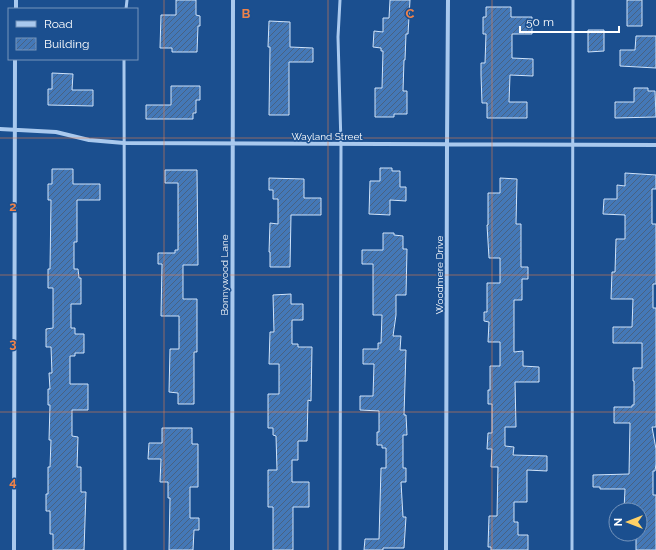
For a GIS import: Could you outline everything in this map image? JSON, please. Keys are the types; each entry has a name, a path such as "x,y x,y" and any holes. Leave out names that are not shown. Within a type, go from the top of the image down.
{"street":[{"name":"Bonnywood Lane","path":"232,550 233,0"},
{"name":"Woodmere Drive","path":"446,550 448,0"},
{"path":"14,550 15,60"},
{"name":"Wayland Street","path":"0,129 56,132 90,140 124,143 656,145"}],"lane":[{"path":"340,0 338,38 341,145 340,550"},
{"path":"572,550 573,0"},
{"path":"124,60 125,550"}],"building":[{"path":"176,0 196,0 196,15 200,16 197,52 172,52 172,48 160,48 161,15 176,15"},
{"path":"390,0 410,0 408,34 406,34 404,60 403,91 407,91 407,114 394,114 394,117 375,117 375,88 382,88 383,51 381,51 381,48 373,47 374,31 383,32 383,18 389,18"},
{"path":"627,0 642,0 642,26 627,26"},
{"path":"486,7 511,7 511,17 532,17 532,34 512,34 512,58 533,59 533,76 510,75 509,102 527,102 527,118 487,118 487,103 482,103 481,75 481,63 485,63 486,34 483,34 483,17 486,17"},
{"path":"269,21 290,22 290,47 313,48 313,62 289,62 289,115 269,115"},
{"path":"588,30 604,30 604,51 588,52"},
{"path":"636,36 656,36 656,68 620,66 620,50 635,50"},
{"path":"52,73 73,74 72,90 93,90 93,106 48,105 48,89 52,89"},
{"path":"171,86 200,86 200,100 196,100 196,113 193,113 193,119 146,119 146,105 171,105"},
{"path":"634,88 648,88 648,91 655,91 656,117 615,118 615,102 634,102"},
{"path":"380,168 392,168 392,171 400,171 400,187 406,187 406,201 390,200 390,215 369,214 370,181 380,181"},
{"path":"52,169 73,169 73,184 100,184 100,200 77,200 77,242 74,242 74,269 78,269 79,278 81,278 81,304 71,304 71,328 75,328 75,334 84,334 84,353 75,353 75,356 70,356 70,384 88,384 88,410 72,410 72,436 78,437 77,467 81,467 81,492 86,492 84,550 53,550 53,534 50,534 50,511 46,511 51,440 49,440 50,405 48,405 48,389 50,389 49,373 52,373 51,347 46,347 46,329 53,328 53,288 48,288 48,269 50,269 51,200 48,200 48,184 52,184"},
{"path":"165,170 197,170 198,265 183,265 183,299 197,299 197,352 194,352 194,404 178,404 178,393 169,392 170,349 179,349 179,316 161,316 162,264 158,264 158,253 175,253 175,250 178,250 178,183 165,183"},
{"path":"625,173 656,175 656,189 652,189 652,224 656,224 656,284 653,284 653,308 656,308 656,427 652,427 656,449 656,464 655,471 653,471 653,495 656,495 656,550 636,550 636,542 648,542 648,502 624,502 625,489 600,489 600,487 593,487 593,475 629,474 630,423 614,423 614,407 632,407 632,405 634,405 633,368 642,368 642,343 613,343 613,327 632,327 633,299 611,299 612,272 615,272 616,239 625,239 625,215 603,214 604,199 617,199 617,185 625,186"},
{"path":"269,178 304,179 304,198 321,198 321,215 291,215 290,267 270,267 270,223 278,224 278,199 273,199 273,190 269,190"},
{"path":"500,178 517,179 516,224 521,224 521,267 528,267 528,279 522,279 522,300 514,300 514,352 523,351 523,366 539,367 539,382 515,382 516,427 505,427 505,446 514,447 513,455 547,456 547,471 527,470 527,502 514,502 514,522 518,522 518,535 528,535 528,550 491,550 491,547 488,547 489,516 497,516 498,467 491,467 492,449 487,449 488,433 492,433 492,404 488,404 488,390 490,390 490,366 500,366 500,342 488,342 489,322 484,321 484,312 487,312 487,283 500,283 500,258 489,258 487,225 488,193 500,193"},
{"path":"383,233 394,233 394,235 403,236 403,249 407,249 406,295 396,295 396,315 393,336 401,336 400,350 406,350 404,415 406,415 407,435 403,435 403,468 406,468 406,482 401,482 403,517 406,517 404,548 364,550 365,539 379,539 381,468 386,468 386,448 382,448 382,445 377,445 377,432 379,432 379,411 360,410 360,396 373,396 374,364 363,364 363,349 378,349 378,343 381,343 382,315 373,315 373,264 362,264 362,250 383,250"},
{"path":"291,294 291,304 303,304 303,320 292,320 292,344 298,344 298,347 312,347 311,401 308,400 307,441 298,441 298,460 292,460 292,482 309,482 309,507 293,507 293,550 273,550 273,507 268,507 268,470 277,470 276,436 273,435 273,428 268,428 268,394 279,394 279,364 269,364 270,332 274,332 273,295"},
{"path":"162,428 192,428 192,444 198,444 198,487 190,487 190,518 199,518 199,530 194,530 193,550 169,550 170,498 168,498 168,482 160,482 161,459 148,459 149,443 162,443"}]}
